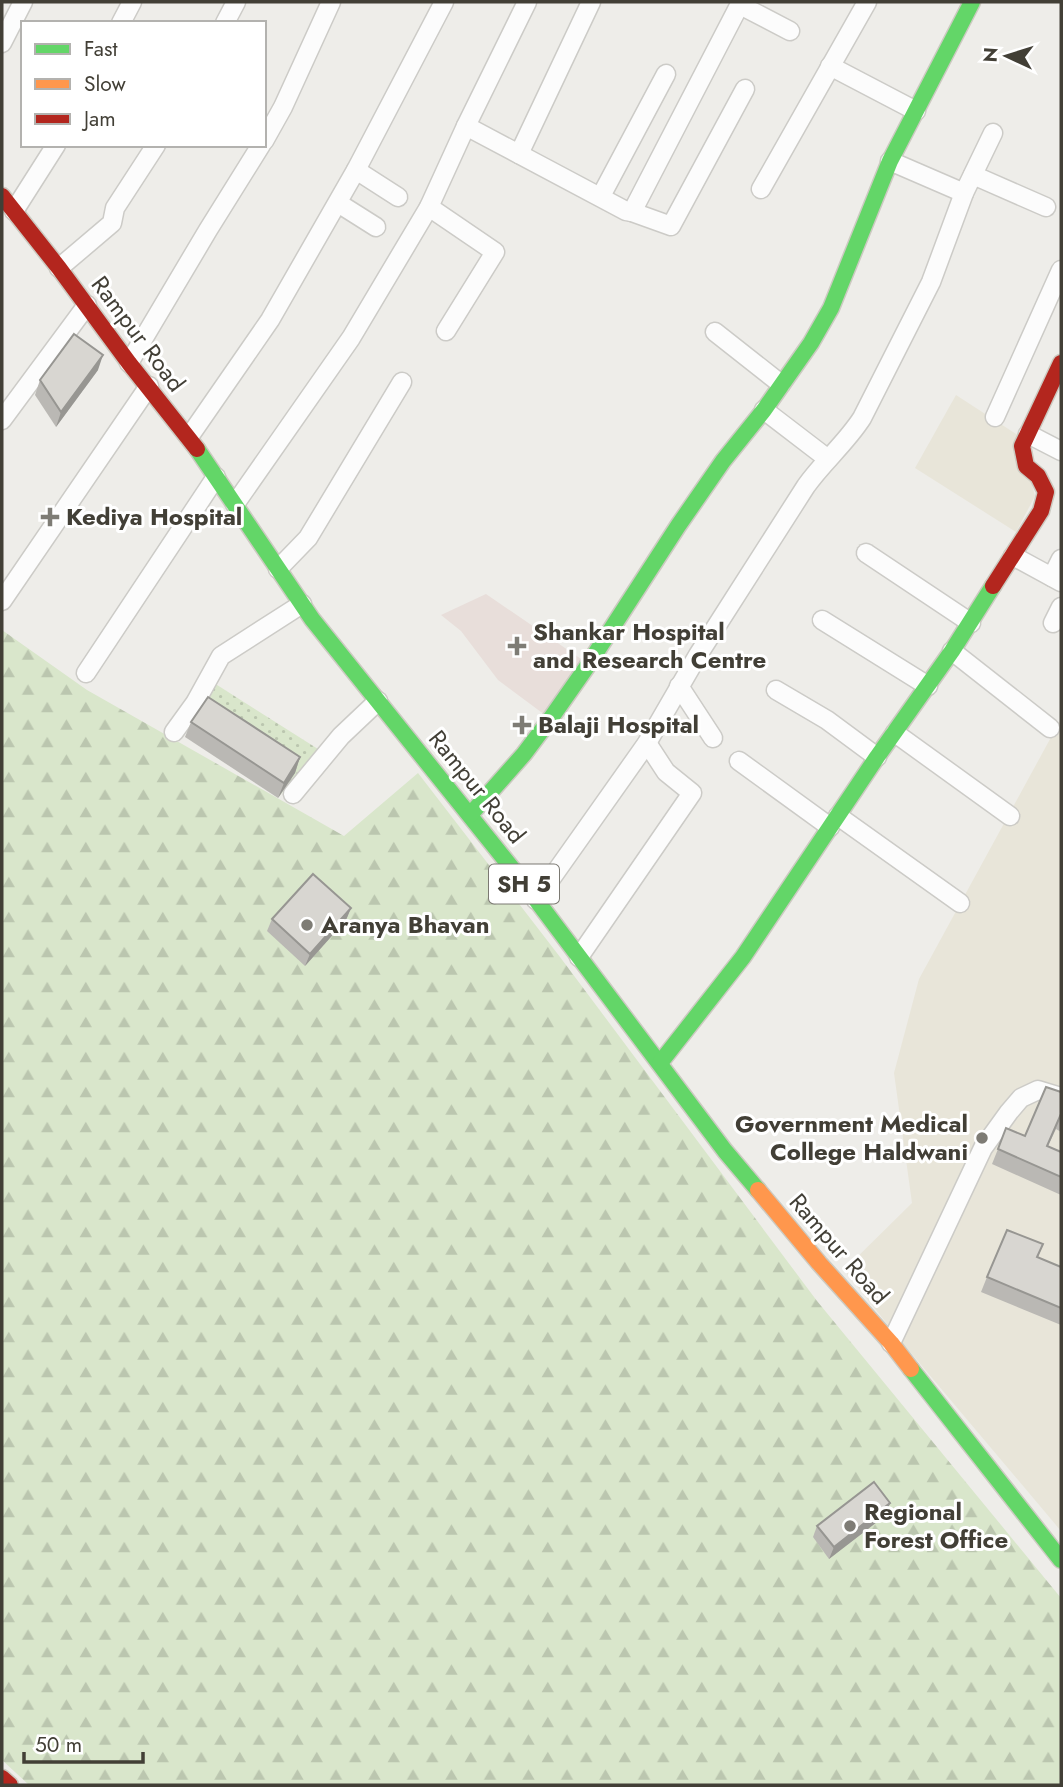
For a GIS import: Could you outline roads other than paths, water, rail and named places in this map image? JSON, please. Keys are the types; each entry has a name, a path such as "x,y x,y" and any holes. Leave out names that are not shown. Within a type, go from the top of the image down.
{"street":[{"path":"2,43 23,2"},
{"path":"122,21 132,2"},
{"path":"226,21 236,2"},
{"path":"266,137 283,107 331,2"},
{"path":"189,437 270,320 338,203 444,2"},
{"path":"235,504 351,338 429,207 527,2"},
{"path":"519,154 591,2"},
{"path":"761,189 867,2"},
{"path":"470,815 524,754 551,718 723,461 764,410 811,343 831,308 890,161 972,2"},
{"path":"632,212 741,3 790,31"},
{"path":"830,66 916,111"},
{"path":"601,196 666,74"},
{"path":"466,126 626,211 671,226 745,89"},
{"path":"536,900 647,743 679,686 806,486 862,418 931,282 964,193 993,133"},
{"path":"14,211 55,147"},
{"path":"59,268 112,223 114,208 155,147"},
{"path":"129,363 260,147"},
{"path":"890,161 964,193"},
{"path":"356,170 398,197"},
{"path":"973,175 1046,207"},
{"name":"Rampur Road","path":"2,196 189,437 312,619 470,815 726,1151 891,1343 1061,1560"},
{"path":"338,203 376,227"},
{"path":"429,207 495,252 446,331"},
{"path":"995,417 1061,270"},
{"path":"2,421 87,305"},
{"path":"715,332 782,384"},
{"path":"660,1063 743,957 971,623 1041,511 1046,492 1038,476 1026,466 1022,446 1054,396 1061,363"},
{"path":"278,569 307,538 402,382"},
{"path":"2,601 149,386"},
{"path":"764,410 828,459"},
{"path":"1028,434 1061,451"},
{"path":"86,673 216,477"},
{"path":"866,552 971,623"},
{"path":"1013,556 1057,580 1061,559"},
{"path":"174,732 195,703 221,656 302,604"},
{"path":"822,620 928,687"},
{"path":"952,651 1050,728"},
{"path":"679,686 713,738"},
{"path":"776,690 827,720 877,757"},
{"path":"293,794 341,736 379,701"},
{"path":"895,733 1010,816"},
{"path":"579,957 692,793 666,772 647,743"},
{"path":"739,761 961,903"},
{"path":"891,1343 983,1148 1021,1098 1038,1090 1061,1097"},
{"path":"2,1778 10,1785"}],"place":[{"name":"Kediya Hospital","path":"50,517"},
{"name":"Shankar Hospital and Research Centre","path":"517,646"},
{"name":"Balaji Hospital","path":"522,725"},
{"name":"Aranya Bhavan","path":"307,925"},
{"name":"Government Medical College Haldwani","path":"982,1138"},
{"name":"Regional Forest Office","path":"850,1526"}]}
